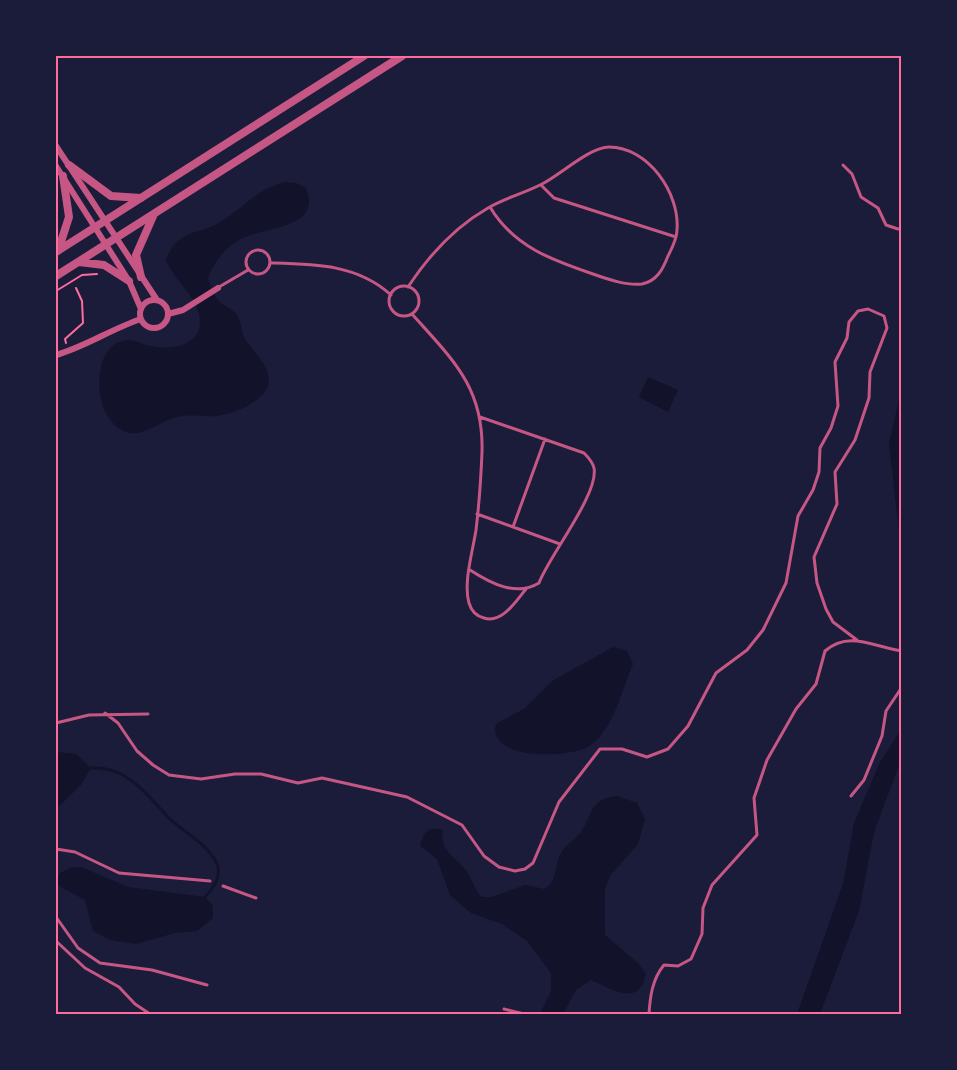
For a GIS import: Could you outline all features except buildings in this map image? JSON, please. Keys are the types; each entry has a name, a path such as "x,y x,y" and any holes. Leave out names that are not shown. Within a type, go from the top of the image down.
{"street":[{"path":"57,251 364,56"},
{"path":"56,276 402,56"},
{"path":"56,146 141,277 157,300 165,305 168,314"},
{"path":"69,165 112,197 141,198"},
{"path":"56,166 129,281 141,309 141,319 148,327 159,327 168,314 183,310 218,288"},
{"path":"57,251 69,218 63,176"},
{"path":"141,277 136,255 155,213"},
{"path":"77,262 96,262 129,281"},
{"path":"141,309 147,301 157,300"},
{"path":"56,355 69,351 108,331 141,319"}],"lane":[{"path":"408,287 454,232 490,207 541,185 596,150 608,147 634,153 653,168 667,191 677,218 676,237 666,262 654,280 640,284 625,283 585,272 530,249 510,233 490,207"},
{"path":"843,165 852,174 861,197 878,208 886,225 898,228"},
{"path":"541,185 554,198 676,237"},
{"path":"257,250 268,255 270,263 264,273 255,274 248,270 247,258 257,250"},
{"path":"270,263 312,264 355,272 376,282 391,295"},
{"path":"218,288 248,270"},
{"path":"408,287 416,292 419,301 412,314 403,316 394,312 390,304 391,295 398,288 408,287"},
{"path":"105,713 118,723 137,751 169,775 201,779 234,774 261,774 298,783 322,778 407,797 462,825 484,856 499,867 515,871 525,869 538,855 540,843 550,826 559,802 600,748 622,749 647,757 668,749 688,726 716,673 747,650 763,630 786,583 798,516 813,490 819,472 820,448 831,428 838,406 835,362 847,338 849,322 858,311 868,309 884,316 887,328 870,372 869,398 855,440 835,472 837,504 814,556 814,569 825,609 833,622 857,640"},
{"path":"412,314 463,374 476,398 480,417 482,452 477,514 470,555 469,603 473,613 485,619 506,613 526,589 539,583 546,564 560,544 595,480 594,466 584,453 480,417"},
{"path":"513,527 545,439"},
{"path":"477,514 560,544"},
{"path":"470,570 486,580 504,586 526,589"},
{"path":"649,1014 650,995 659,971 664,965 678,966 691,959 702,934 703,908 709,891 720,874 757,835 754,798 767,760 796,709 816,684 825,651 841,641 857,640 902,651"},
{"path":"851,796 864,780 882,736 886,711 902,687"},
{"path":"56,723 72,717 105,713 148,714"},
{"path":"56,849 75,852 119,873 210,881"},
{"path":"223,886 256,898"},
{"path":"56,917 78,948 100,963 152,970 207,985"},
{"path":"56,941 85,968 119,987 135,1004 150,1014"},
{"path":"504,1009 524,1014"}],"path":[{"path":"56,291 82,276 100,274"},
{"path":"69,351 65,339 83,323 82,301 76,288"}],"shaded area":[{"path":"284,182 296,183 306,188 309,201 307,210 301,218 281,227 241,239 228,248 213,266 208,279 219,301 237,315 245,339 264,364 269,376 267,389 256,401 239,410 222,415 183,416 144,431 125,432 116,426 107,415 100,395 100,370 109,349 129,340 158,347 174,347 189,342 199,330 199,313 196,305 166,260 172,248 182,238 217,224 255,196"},
{"path":"648,377 678,390 668,412 639,397"},
{"path":"902,391 901,547 889,444"},
{"path":"613,647 627,651 633,664 612,718 591,745 567,753 533,754 517,751 504,745 496,736 496,724 524,709 552,681"},
{"path":"901,730 901,760 874,832 859,911 820,1014 797,1014 843,884 854,823 880,762"},
{"path":"56,752 76,754 91,768 81,785 56,809"},
{"path":"617,796 637,803 645,819 638,844 610,876 605,889 605,935 639,964 646,974 637,991 631,993 616,991 591,980 576,990 563,1014 540,1014 551,991 551,973 527,941 502,924 471,913 450,895 437,859 420,846 424,834 430,829 442,829 446,849 467,872 482,897 492,897 525,885 544,889 553,880 561,853 581,832 593,808 601,800"},
{"path":"72,867 81,867 128,887 205,897 213,905 213,918 197,931 175,933 136,944 110,940 93,931 85,900 59,886 57,880 60,873"}],"waterway":[{"path":"91,768 113,771 127,777 170,819 208,850 217,864 218,878 205,897"}]}
